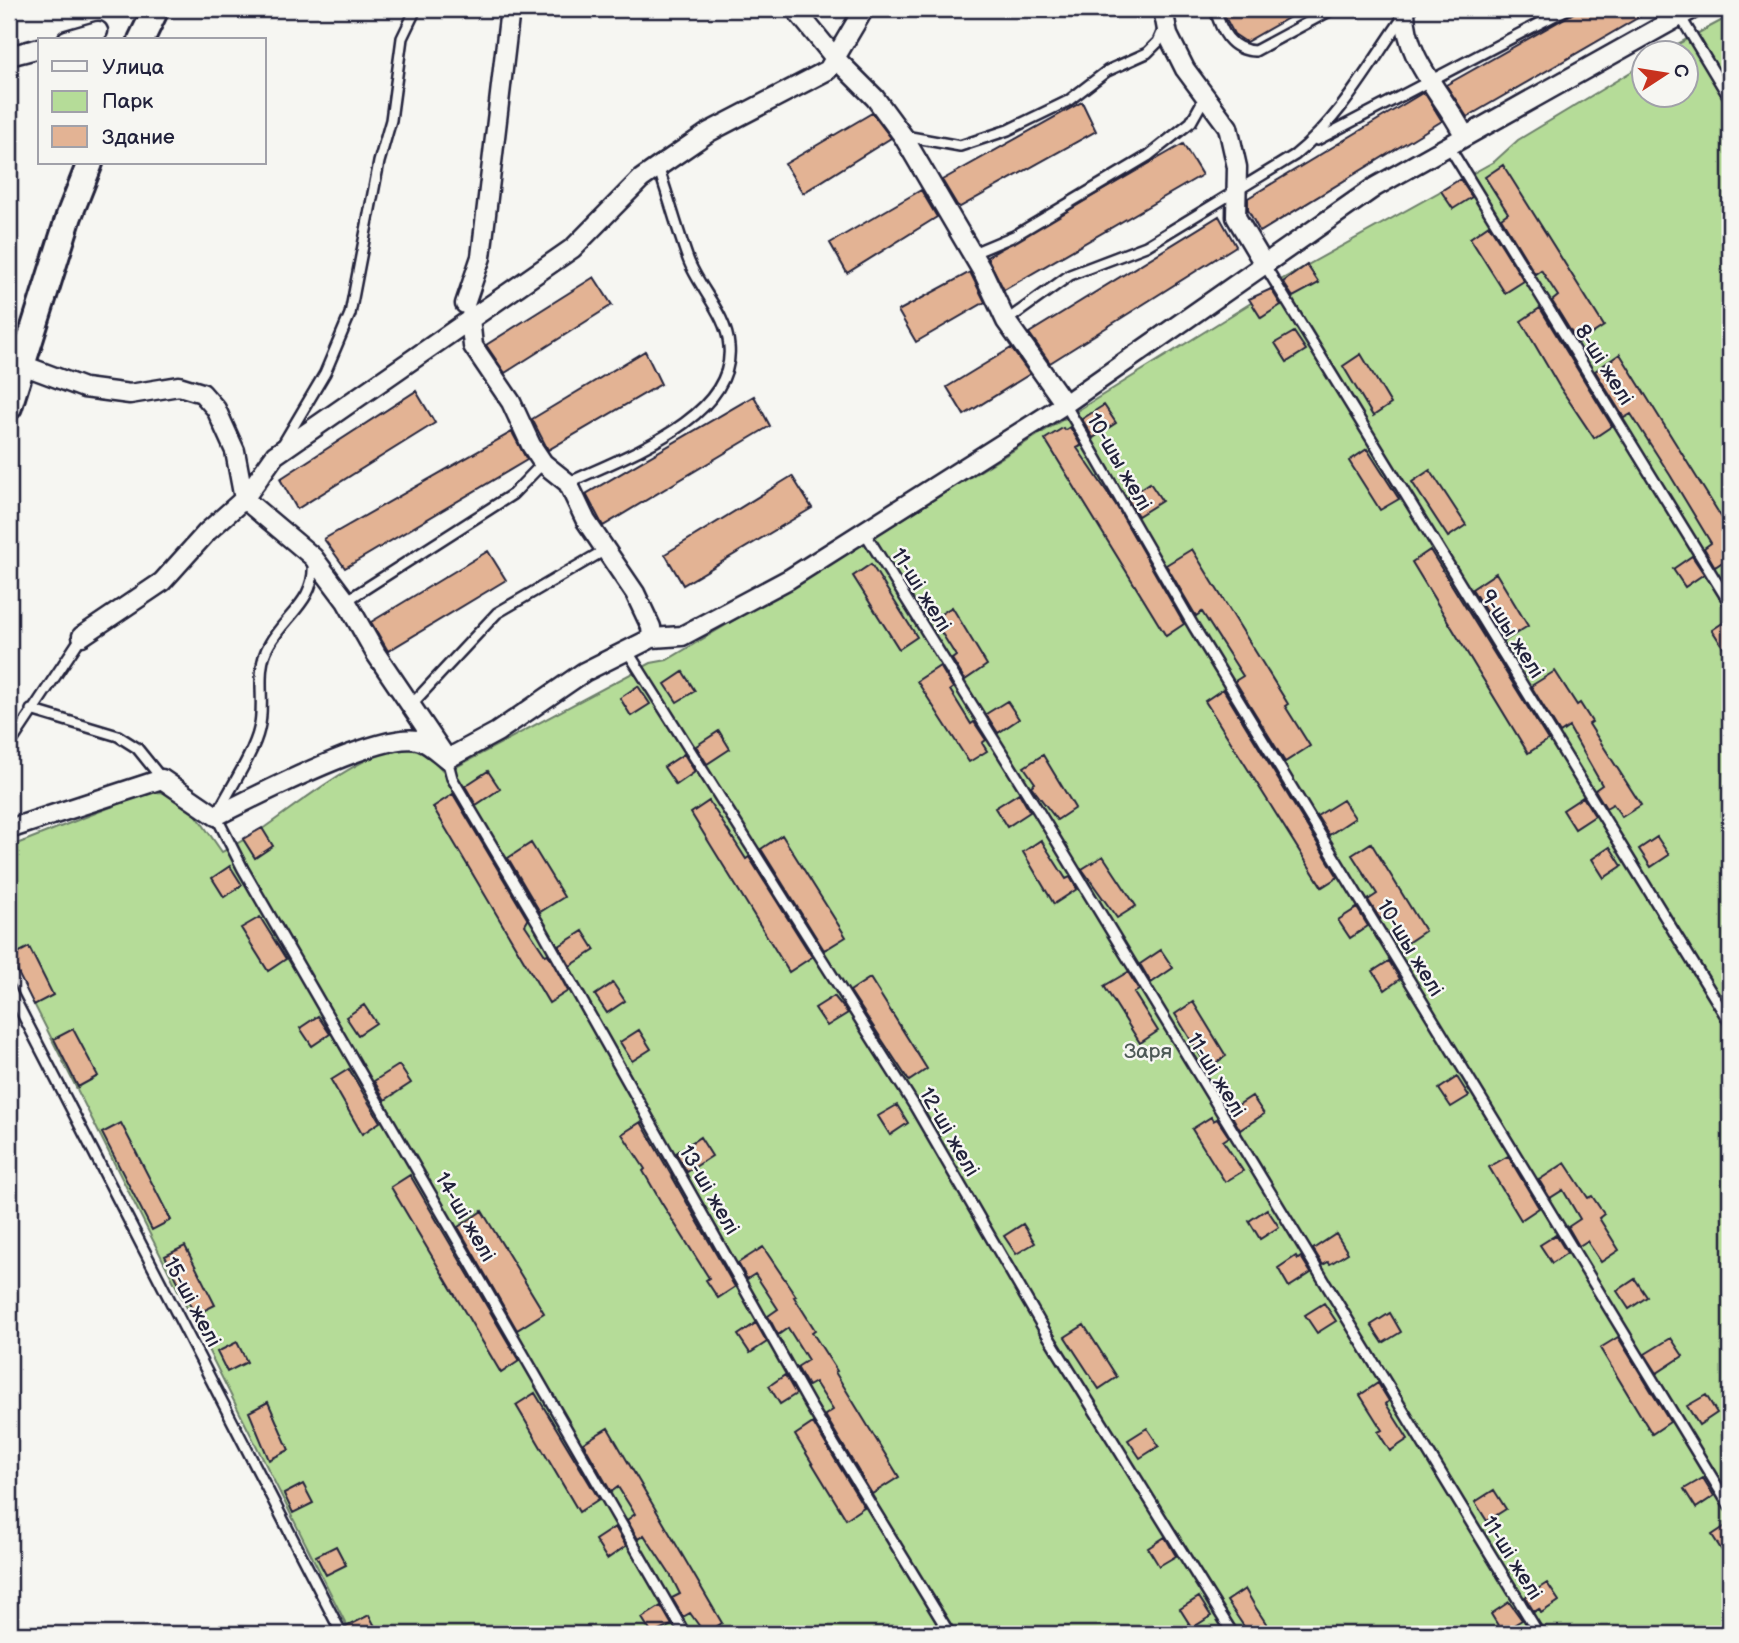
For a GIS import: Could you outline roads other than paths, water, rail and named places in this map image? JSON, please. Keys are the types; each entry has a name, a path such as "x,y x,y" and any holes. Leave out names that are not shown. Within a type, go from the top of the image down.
{"street":[{"path":"142,38 156,9"},
{"path":"510,9 481,257 468,311 473,346 511,402 531,445 543,463 568,483 586,521 635,593 651,627 652,638"},
{"path":"794,9 835,58 874,98 903,136 1006,321 1065,404"},
{"path":"82,636 162,582 207,532 244,499 275,455 468,311 573,248 641,179 658,167 709,132 828,70 864,9"},
{"path":"1406,11 1408,38 1419,67 1433,81 1464,135"},
{"path":"447,759 497,732 583,672 652,638 682,636 789,579 1065,404 1375,187 1686,12"},
{"path":"1164,16 1168,34 1185,69 1228,127 1237,167 1236,217 1264,264"},
{"path":"74,38 98,31"},
{"path":"9,56 38,49"},
{"path":"9,407 20,364 69,216 90,164"},
{"path":"20,364 84,388 130,394 179,386 202,393 216,409 235,451 244,499 313,557 346,601 376,654 447,759"},
{"path":"9,829 162,779 216,816 327,763 393,742 419,740 447,759"}],"lane":[{"path":"275,455 301,418 325,373 350,314 379,162 391,120 402,38 416,9"},
{"path":"1215,9 1229,42 1241,51 1255,51 1333,9"},
{"path":"1006,321 1070,275 1146,246 1235,193 1306,146 1567,9"},
{"path":"1306,146 1342,107 1406,11"},
{"path":"1686,12 1730,99"},
{"path":"903,136 929,143 960,146 1008,130 1068,101 1107,71 1147,53 1158,42 1164,16"},
{"path":"971,254 1013,236 1148,156 1191,121 1205,97"},
{"name":"8-ші желі","path":"1448,145 1730,604"},
{"path":"568,483 634,455 671,431 706,404 725,378 729,345 716,312 687,258 658,167"},
{"name":"9-шы желі","path":"1264,264 1730,1023"},
{"name":"10-шы желі","path":"1065,404 1194,627 1730,1507"},
{"path":"346,601 513,494 543,463"},
{"name":"11-ші желі","path":"865,533 1034,804 1539,1634"},
{"path":"412,704 497,613 605,551"},
{"path":"216,816 259,731 260,673 268,645 308,597 314,577 313,557"},
{"path":"9,746 82,636"},
{"name":"12-ші желі","path":"628,652 914,1105 1045,1331 1233,1634"},
{"path":"31,710 118,736 136,748 162,779"},
{"name":"13-ші желі","path":"447,759 452,778 541,928 810,1405 950,1634"},
{"name":"14-ші желі","path":"216,816 243,869 685,1634"},
{"name":"15-ші желі","path":"9,988 342,1634"}],"park label":[{"name":"Заря","path":"1148,1051"}]}
